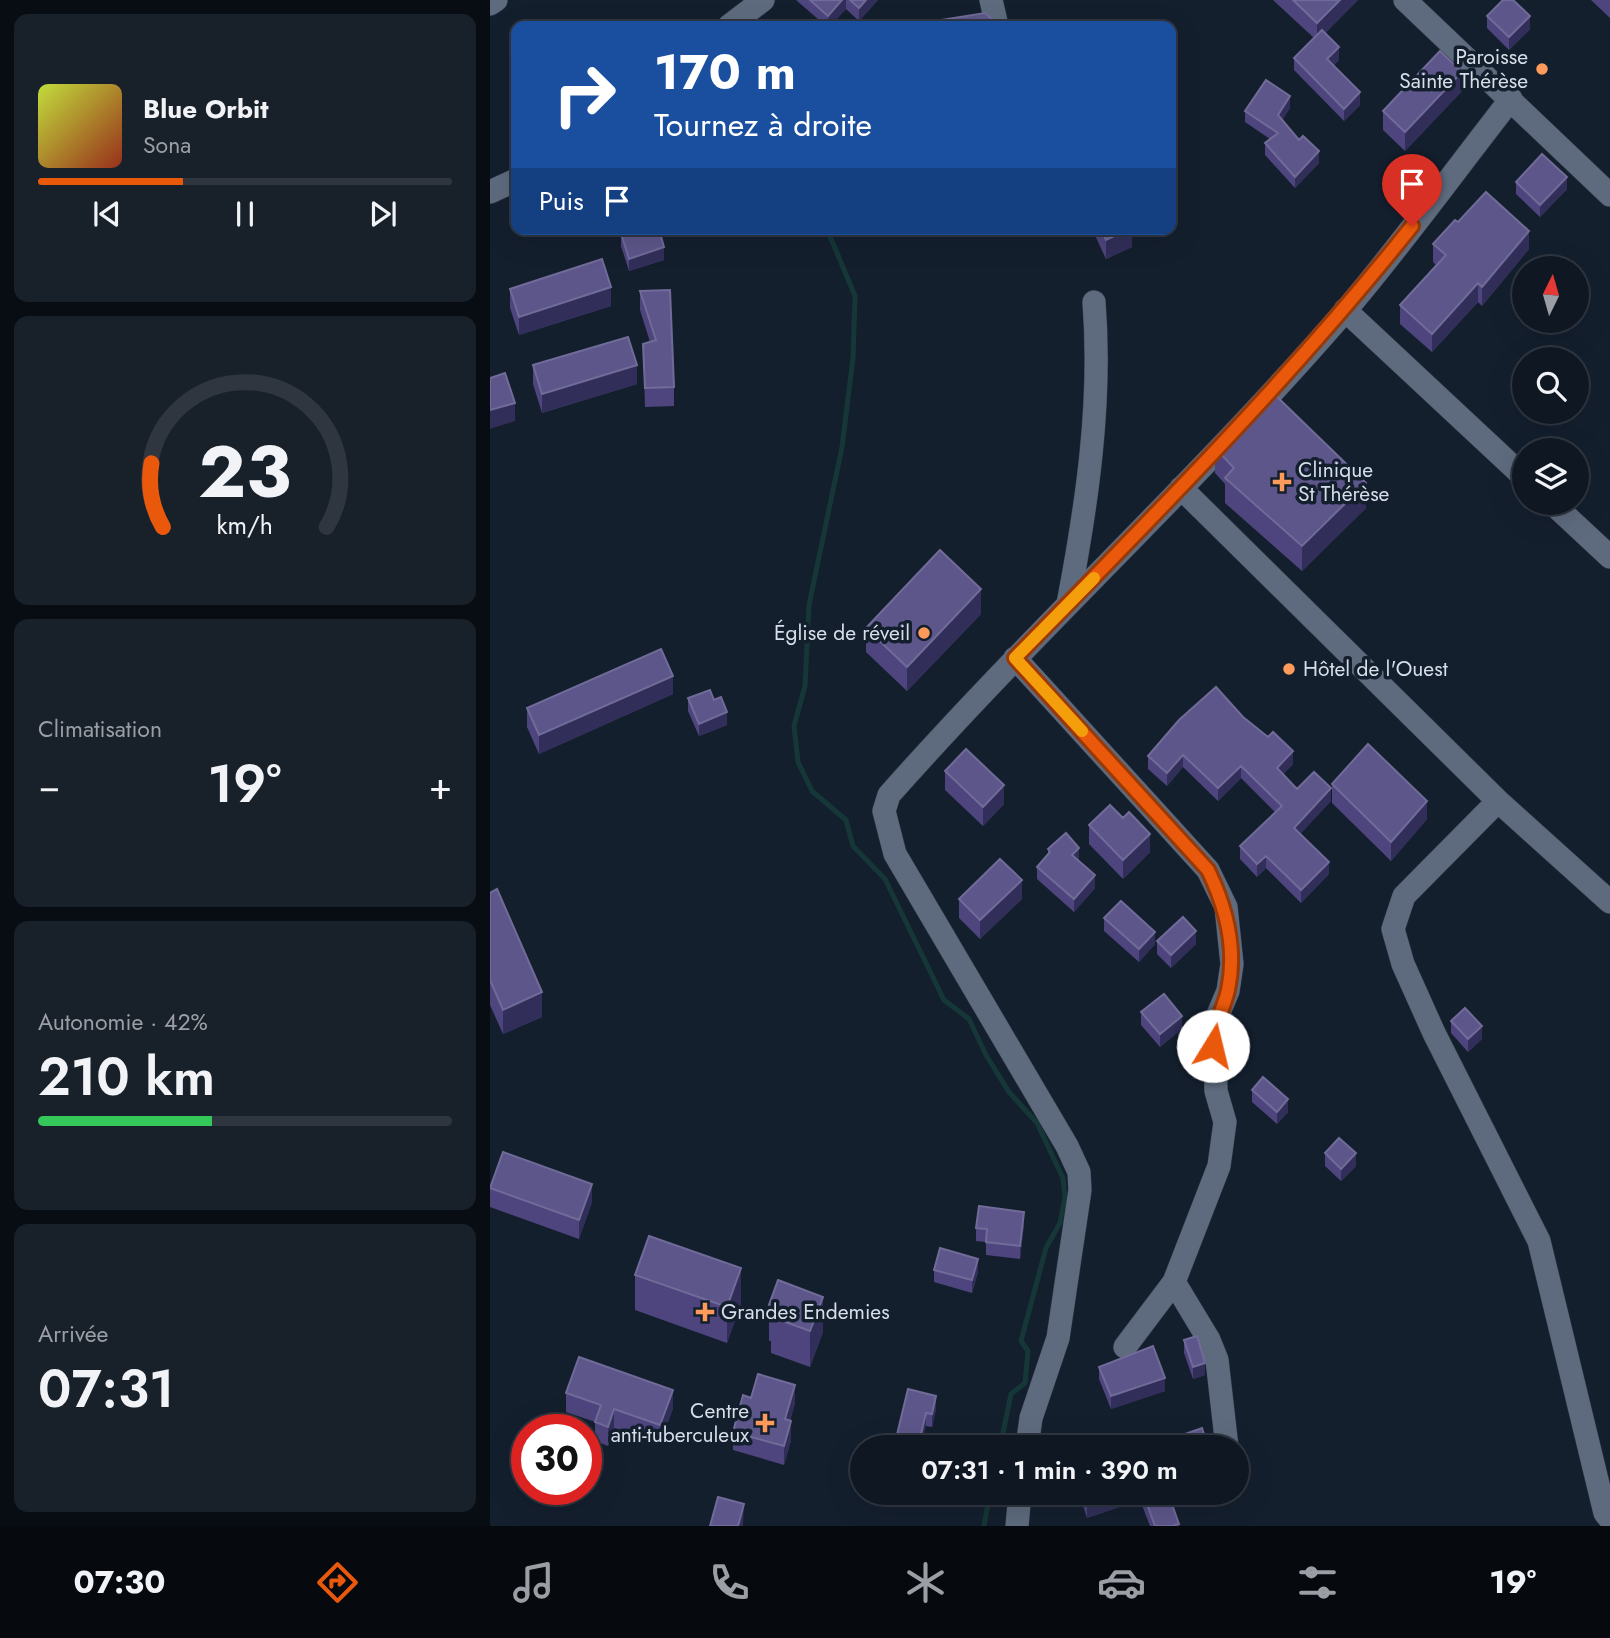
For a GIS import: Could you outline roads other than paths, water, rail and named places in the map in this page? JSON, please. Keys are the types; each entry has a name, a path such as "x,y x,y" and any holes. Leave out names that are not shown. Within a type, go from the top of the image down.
{"street":[{"path":"490,4 496,0"},
{"path":"736,21 763,0"},
{"path":"991,0 996,21"},
{"path":"1405,0 1610,195"},
{"path":"1029,1435 1031,1418 1058,1338 1080,1190 1079,1172 1068,1146 895,854 884,811 889,795 1015,658 1181,488 1345,310 1511,99"},
{"path":"490,192 511,182"},
{"path":"1068,604 1084,513 1097,388 1094,302"},
{"path":"1345,310 1512,466"},
{"path":"1181,488 1497,801 1610,902"},
{"path":"1565,515 1610,557"},
{"path":"1015,658 1208,870 1226,907 1231,964 1228,991 1214,1024 1213,1046 1216,1091 1226,1122 1219,1166 1174,1282 1125,1347"},
{"path":"1497,801 1404,896 1393,929 1403,964 1434,1033 1539,1241 1605,1513 1610,1519"},
{"path":"1174,1282 1209,1340 1217,1360 1226,1435"},
{"path":"1017,1526 1019,1505"}],"waterway":[{"path":"830,235 855,296 853,358 842,447 809,605 805,686 794,726 798,762 812,791 846,820 853,846 885,879 944,1000 969,1019 986,1055 1009,1092 1037,1123 1063,1178 1065,1197 1060,1223 1046,1248 1021,1341 1028,1351 1025,1383 1011,1394 1002,1435"},
{"path":"984,1526 988,1505"}],"place":[{"name":"Paroisse Sainte Thérèse","path":"1542,69"},
{"name":"Clinique St Thérèse","path":"1282,482"},
{"name":"Église de réveil","path":"924,633"},
{"name":"Hôtel de l'Ouest","path":"1289,669"},
{"name":"Grandes Endemies","path":"705,1312"},
{"name":"Centre anti-tuberculeux","path":"765,1423"}]}
